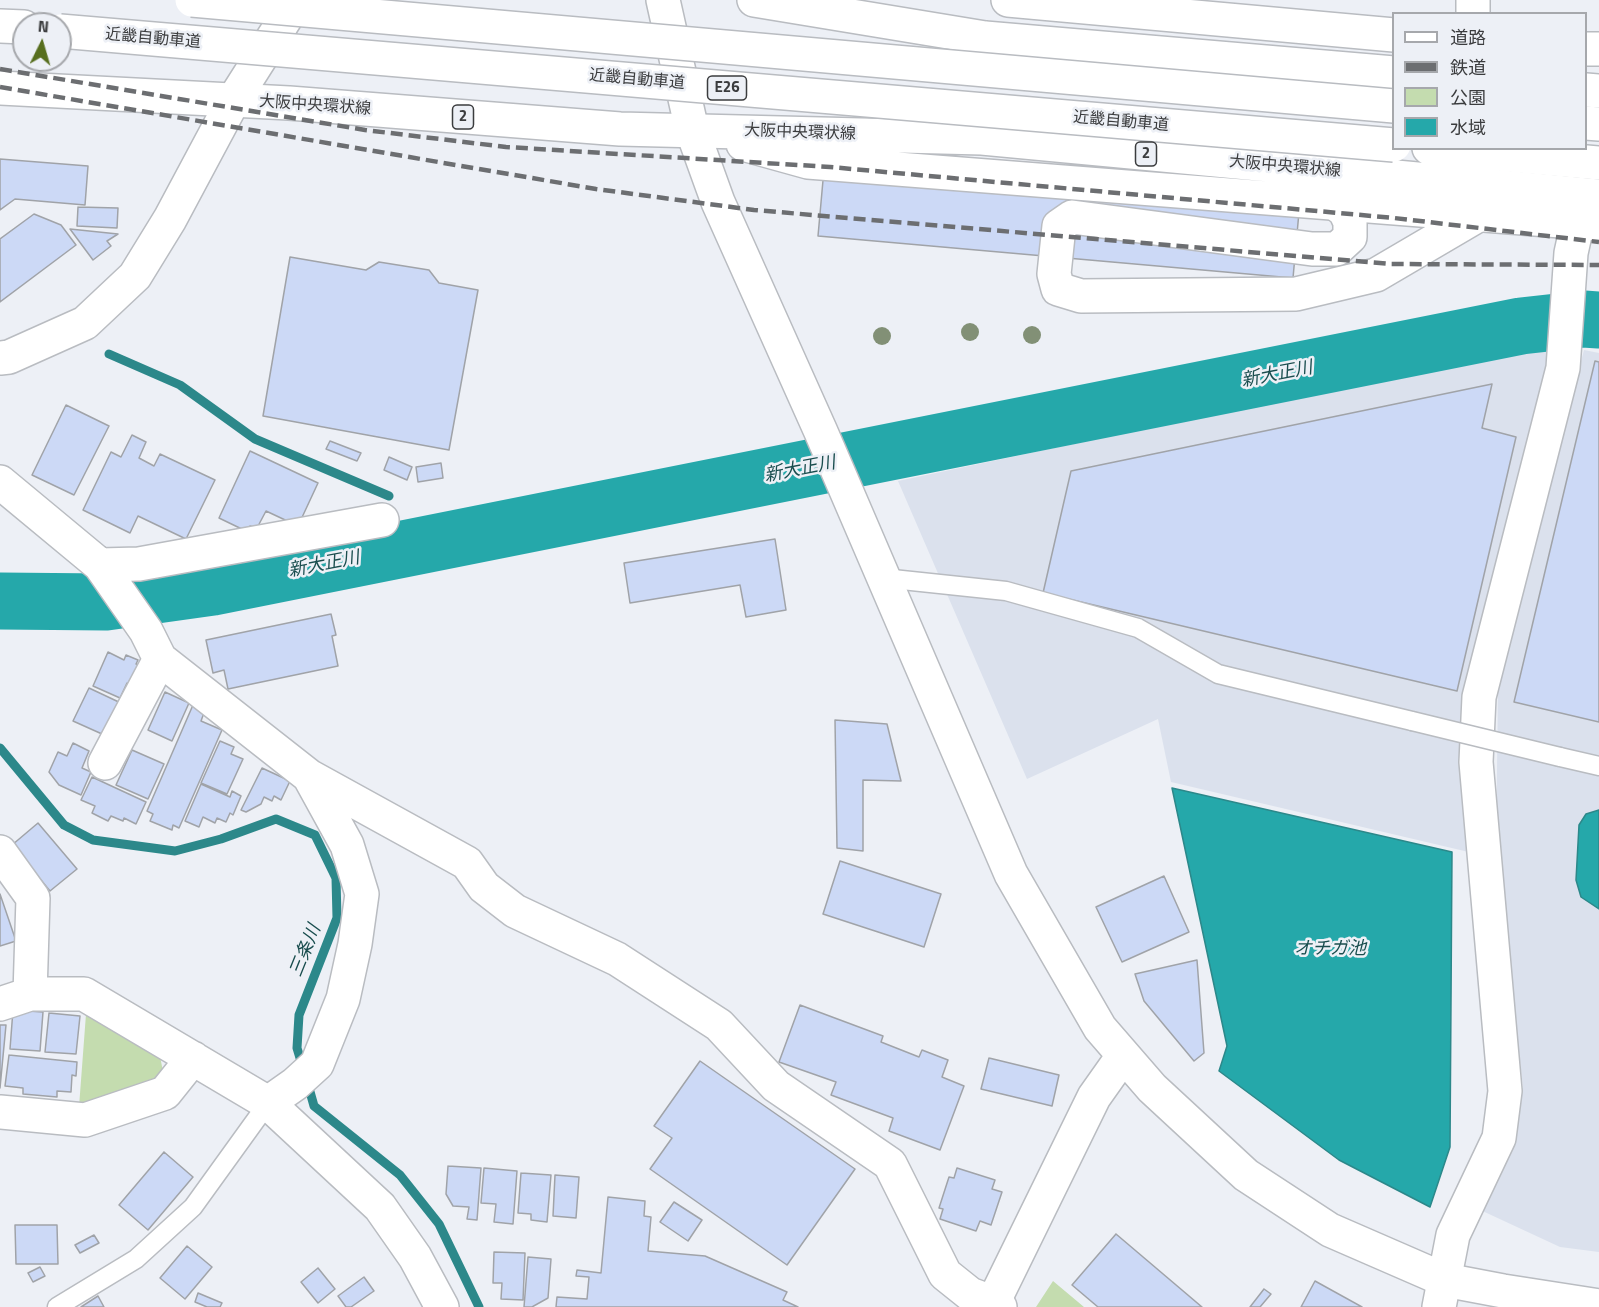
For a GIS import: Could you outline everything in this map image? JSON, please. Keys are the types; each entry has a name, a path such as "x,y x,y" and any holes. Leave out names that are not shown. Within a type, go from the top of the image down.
{"main road":[{"path":"192,0 1392,106"},
{"path":"0,358 9,357 85,323 135,276 170,219 233,101 297,0"},
{"path":"663,0 692,130 718,201 1011,874 1100,1028 1152,1088 1246,1175 1330,1230 1442,1293 1503,1291 1599,1306"},
{"path":"754,0 985,38 1392,73"},
{"path":"1008,0 1392,35"},
{"name":"近畿自動車道","path":"72,32 1392,146"},
{"name":"大阪中央環状線","path":"0,88 290,103 620,129 982,138 1599,196"},
{"path":"692,130 808,162 1588,223 1571,253 1563,368 1479,697 1476,762 1505,1091 1500,1138 1453,1235 1442,1293"},
{"path":"1452,150 1599,163"},
{"path":"1335,203 1345,211 1350,222 1350,237 1336,249 1312,249 1072,217 1059,226 1054,274 1058,289 1081,296 1296,294 1376,275 1480,214"},
{"path":"0,482 100,565 153,645 309,776 467,863 484,887 515,911 617,958 719,1025 776,1086 890,1164 945,1274 970,1294 995,1306 1094,1097 1124,1056"},
{"path":"100,565 139,564 382,520"},
{"path":"105,763 153,645"},
{"path":"268,1103 306,1074 343,999 355,944 362,894 347,845 309,776"},
{"path":"0,852 33,898 15,999 84,994 268,1103 380,1207 415,1257 442,1307"},
{"path":"0,1112 85,1120 165,1093 193,1058"}],"lane":[{"path":"883,578 1006,591 1138,628 1218,674 1599,766"},
{"path":"57,1307 136,1259 193,1207 268,1103"}],"shaded area":[{"path":"1532,347 1551,348 1547,395 1470,678 1473,853 1171,782 1158,719 1027,779 898,481"},
{"path":"1584,350 1599,353 1599,1252 1560,1247 1476,1208 1509,1144 1523,1087 1496,859 1498,683"}],"green space":[{"path":"86,1014 160,1056 164,1077 79,1107"},
{"path":"1053,1281 1084,1307 1036,1307"}],"water":[{"name":"オチガ池","path":"1172,788 1452,852 1450,1147 1430,1207 1339,1160 1219,1071 1227,1046"},
{"path":"1599,810 1599,909 1581,897 1576,880 1579,825 1586,814"}],"building":[{"path":"825,158 1300,201 1293,278 818,236"},
{"path":"0,159 88,166 85,205 15,199 0,210"},
{"path":"78,207 118,208 117,228 77,226"},
{"path":"34,214 61,225 76,245 0,302 0,239"},
{"path":"70,229 118,234 107,241 111,246 93,260"},
{"path":"290,257 366,270 379,262 429,270 439,283 478,290 449,450 263,416"},
{"path":"1595,361 1599,362 1599,722 1514,702"},
{"path":"1492,384 1482,428 1516,437 1457,691 1043,593 1071,471"},
{"path":"66,405 109,426 74,495 32,475"},
{"path":"132,435 146,442 139,458 154,466 160,454 215,480 186,539 138,516 130,533 83,510 111,452 121,457"},
{"path":"330,441 361,453 357,461 326,449"},
{"path":"250,451 318,483 298,526 266,511 257,528 250,526 248,532 219,518"},
{"path":"389,457 412,467 407,480 384,470"},
{"path":"441,463 443,478 418,482 416,467"},
{"path":"775,539 786,610 746,617 740,585 630,603 624,563"},
{"path":"331,614 336,635 332,636 338,666 228,689 224,670 213,673 206,640"},
{"path":"108,652 124,660 126,655 138,660 136,664 142,666 133,685 127,683 120,698 93,686"},
{"path":"89,688 123,704 114,722 109,720 102,734 73,721"},
{"path":"165,692 189,703 172,741 148,730"},
{"path":"193,705 205,710 201,721 222,730 179,828 173,825 172,830 150,821 153,814 147,811"},
{"path":"835,720 887,724 901,781 863,780 863,851 837,848"},
{"path":"220,741 234,747 231,754 243,759 227,794 201,783"},
{"path":"73,743 89,751 82,768 91,772 81,795 59,785 49,772 58,752 67,756"},
{"path":"132,750 164,764 148,799 116,785"},
{"path":"262,768 290,781 281,800 274,796 272,801 264,797 261,804 246,812 241,810"},
{"path":"92,777 146,802 136,824 124,818 123,821 111,816 108,821 92,813 95,806 81,800"},
{"path":"201,784 230,797 232,791 241,796 233,815 230,813 226,822 217,818 215,823 203,817 199,827 185,821"},
{"path":"38,823 77,869 50,891 12,845"},
{"path":"840,861 941,894 924,947 823,914"},
{"path":"1164,876 1189,932 1122,962 1096,907"},
{"path":"0,894 16,941 0,946"},
{"path":"1197,960 1204,1053 1194,1061 1144,1001 1135,974"},
{"path":"800,1005 883,1036 881,1042 919,1057 922,1050 948,1060 942,1077 964,1086 940,1150 889,1131 893,1118 831,1095 836,1082 779,1062"},
{"path":"13,1010 43,1012 40,1051 10,1049"},
{"path":"49,1013 80,1016 76,1054 45,1052"},
{"path":"0,1025 6,1025 0,1088"},
{"path":"9,1055 77,1062 76,1076 72,1075 71,1092 57,1091 57,1097 23,1094 23,1088 5,1086"},
{"path":"989,1058 1059,1075 1052,1106 981,1089"},
{"path":"700,1061 855,1169 787,1265 650,1169 672,1138 654,1126"},
{"path":"164,1152 193,1177 148,1230 119,1205"},
{"path":"448,1166 481,1168 477,1220 467,1219 469,1207 453,1206 446,1194"},
{"path":"484,1168 517,1171 513,1224 494,1222 496,1204 481,1203"},
{"path":"957,1168 995,1180 992,1189 1002,1192 991,1225 980,1221 976,1231 940,1219 943,1209 939,1208 949,1177 954,1178"},
{"path":"521,1173 551,1175 547,1222 531,1220 531,1214 518,1213"},
{"path":"555,1175 579,1177 576,1218 553,1216"},
{"path":"608,1197 645,1201 644,1216 651,1217 648,1251 705,1256 787,1292 783,1300 798,1307 556,1307 557,1297 587,1299 589,1277 576,1276 577,1270 601,1273"},
{"path":"674,1202 702,1220 688,1241 660,1222"},
{"path":"15,1225 57,1225 58,1264 16,1264"},
{"path":"1116,1234 1202,1307 1098,1307 1072,1285"},
{"path":"94,1235 99,1243 80,1253 75,1245"},
{"path":"187,1246 212,1267 185,1299 160,1278"},
{"path":"494,1252 525,1253 523,1300 501,1299 502,1283 493,1283"},
{"path":"528,1257 551,1259 548,1298 532,1307 524,1307"},
{"path":"40,1267 45,1276 33,1282 28,1273"},
{"path":"318,1268 335,1289 318,1303 301,1282"},
{"path":"364,1277 374,1291 351,1307 346,1307 338,1296"},
{"path":"1315,1281 1362,1307 1301,1307"},
{"path":"1264,1289 1271,1294 1260,1307 1250,1307"},
{"path":"198,1293 222,1303 220,1307 207,1307 195,1302"},
{"path":"98,1296 104,1307 81,1307"}],"waterway":[{"name":"新大正川","path":"0,601 106,602 213,587 1521,326 1584,319 1599,320"},
{"path":"109,354 180,385 255,439 389,496"},
{"path":"437,519 467,537"},
{"name":"三条川","path":"0,748 64,825 93,840 175,851 221,839 276,819 315,835 336,878 337,918 299,1015 297,1048 303,1068"},
{"name":"三条川","path":"307,1081 314,1106 400,1175 439,1224 479,1307"}],"railway":[{"path":"0,69 365,130 506,147 830,167 1394,218 1599,242"},
{"path":"0,87 596,189 754,210 1391,264 1599,265"}]}
